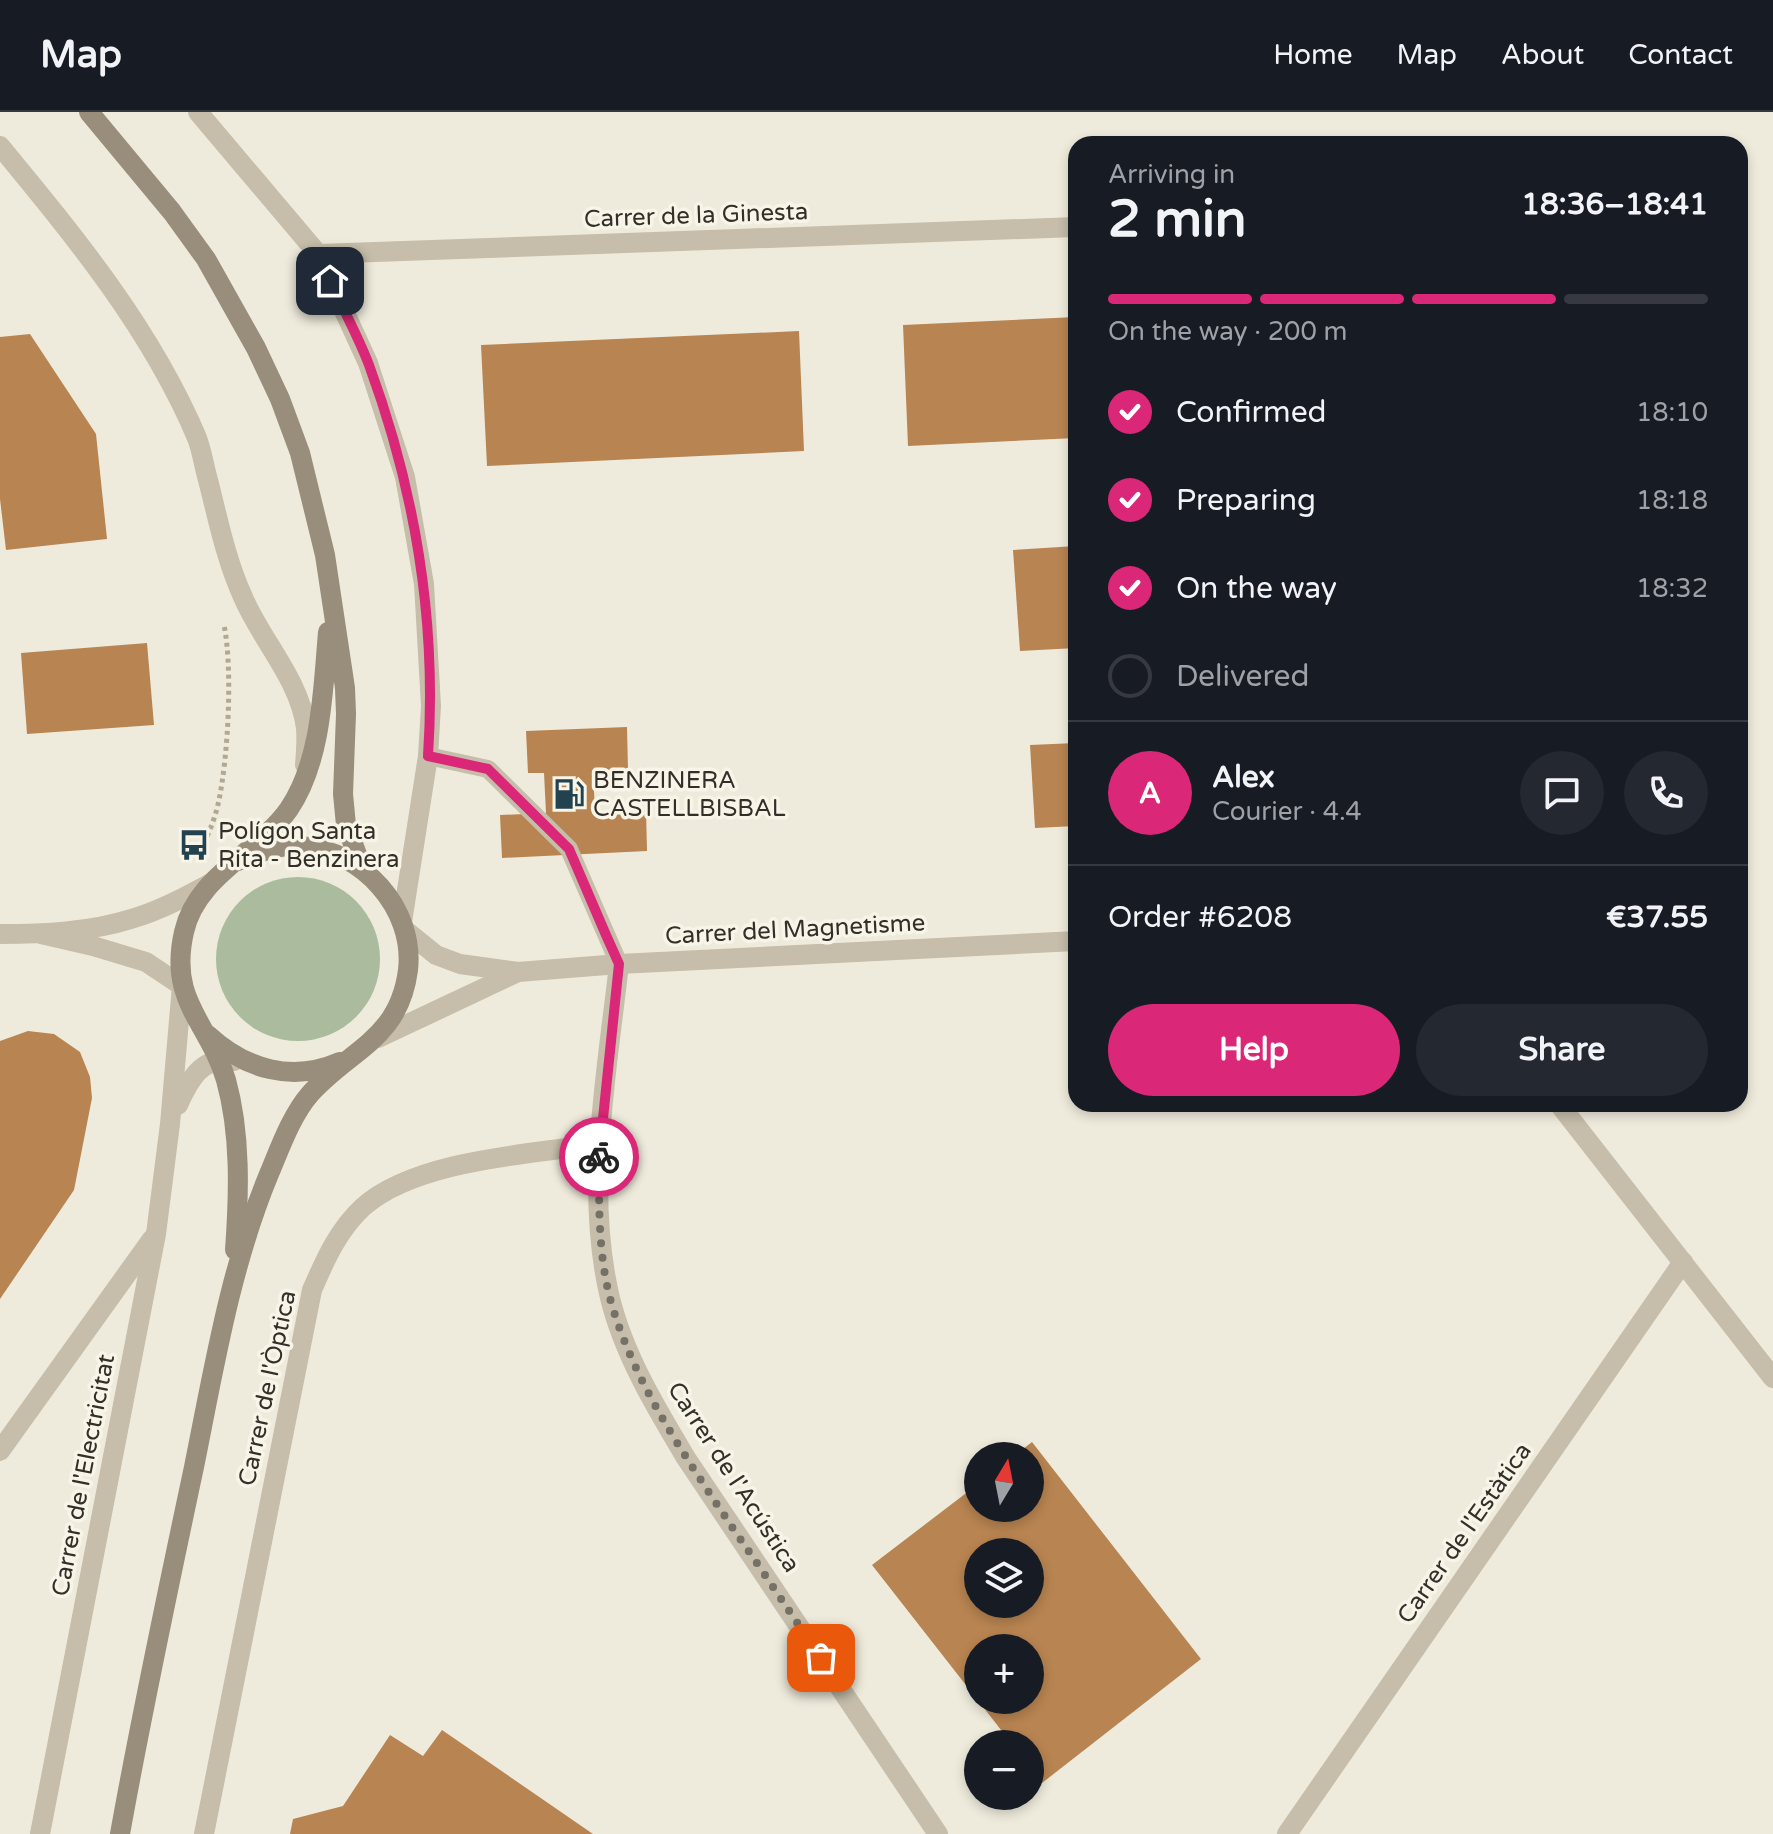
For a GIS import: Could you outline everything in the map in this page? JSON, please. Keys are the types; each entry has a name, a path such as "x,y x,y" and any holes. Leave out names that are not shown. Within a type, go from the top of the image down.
{"street":[{"path":"89,112 172,212 206,259 256,348 280,399 300,453 317,517 345,688 343,794 346,825 362,868"},
{"path":"120,1834 233,1277 268,1176 291,1124 310,1094 378,1038 399,1005 408,968 403,926 428,756 431,706 424,584 405,477 368,363 318,254 198,112"},
{"path":"0,146 94,263 133,318 169,380 198,442 242,596 301,706 306,727 305,777"},
{"name":"Carrer de la Ginesta","path":"318,254 1068,227"},
{"path":"0,934 41,934 129,920 171,904 211,883 288,811 305,777 313,746 322,693 331,596"},
{"path":"238,861 268,849 301,846 333,853 362,868 386,892 403,926"},
{"path":"211,883 196,902 184,930 180,959 182,986 226,1079 237,1153 233,1277"},
{"name":"Carrer del Magnetisme","path":"403,926 436,955 460,964 518,972 1068,941"},
{"path":"41,934 146,962 182,986"},
{"name":"Carrer de l'Acústica","path":"619,964 599,1144 602,1256 611,1301 652,1400 686,1458 938,1834"},
{"name":"Carrer del Magnetisme","path":"378,1038 518,972"},
{"name":"Carrer de l'Electricitat","path":"40,1834 156,1234 170,1124 182,986"},
{"path":"205,1033 224,1050 250,1064"},
{"path":"217,1061 228,1060 286,1073 323,1070 357,1055"},
{"name":"Carrer de l'Electricitat","path":"170,1124 189,1079 209,1063 217,1061"},
{"path":"1565,1112 1773,1378"},
{"name":"Carrer de l'Òptica","path":"204,1834 312,1290 326,1255 343,1229 364,1206 419,1177 453,1167 599,1144"},
{"path":"0,1451 156,1234"},
{"name":"Carrer de l'Estàtica","path":"1287,1834 1683,1262"}],"lane":[{"path":"428,756 488,769 569,849 619,964"}],"path":[{"path":"206,838 221,786 227,729 228,643"}],"green space":[{"path":"298,877 329,883 356,901 374,928 380,959 374,990 356,1017 329,1035 298,1041 267,1035 240,1017 222,990 216,959 222,928 240,901 267,883"}],"building":[{"path":"1068,317 1068,438 908,446 903,325"},
{"path":"799,331 804,451 487,466 481,345"},
{"path":"30,334 96,434 107,539 6,550 0,499 0,337"},
{"path":"1068,547 1068,648 1020,651 1013,550"},
{"path":"147,643 154,725 27,734 21,653"},
{"path":"627,727 628,770 593,771 595,811 646,809 647,851 502,858 500,815 546,813 544,773 528,773 526,731"},
{"path":"1068,743 1068,826 1035,828 1030,745"},
{"path":"28,1031 54,1034 80,1052 90,1077 92,1098 74,1190 0,1299 0,1041"},
{"path":"1044,1457 1201,1659 1044,1781 1044,1730 1001,1730 989,1714 1044,1714 1044,1634 964,1634 964,1683 872,1565 964,1495 964,1522 1044,1522"},
{"path":"442,1730 593,1834 290,1834 293,1819 343,1806 390,1735 423,1756"}],"way so far":[{"path":"599,1157 602,1256 611,1301 627,1346 652,1400 686,1458 821,1658"}],"place":[{"name":"BENZINERA CASTELLBISBAL","path":"569,794"},
{"name":"Polígon Santa Rita - Benzinera","path":"194,845"}],"route":[{"path":"330,281 368,363 405,477 424,584 431,706 428,756 488,769 569,849 619,964 599,1157"}]}
